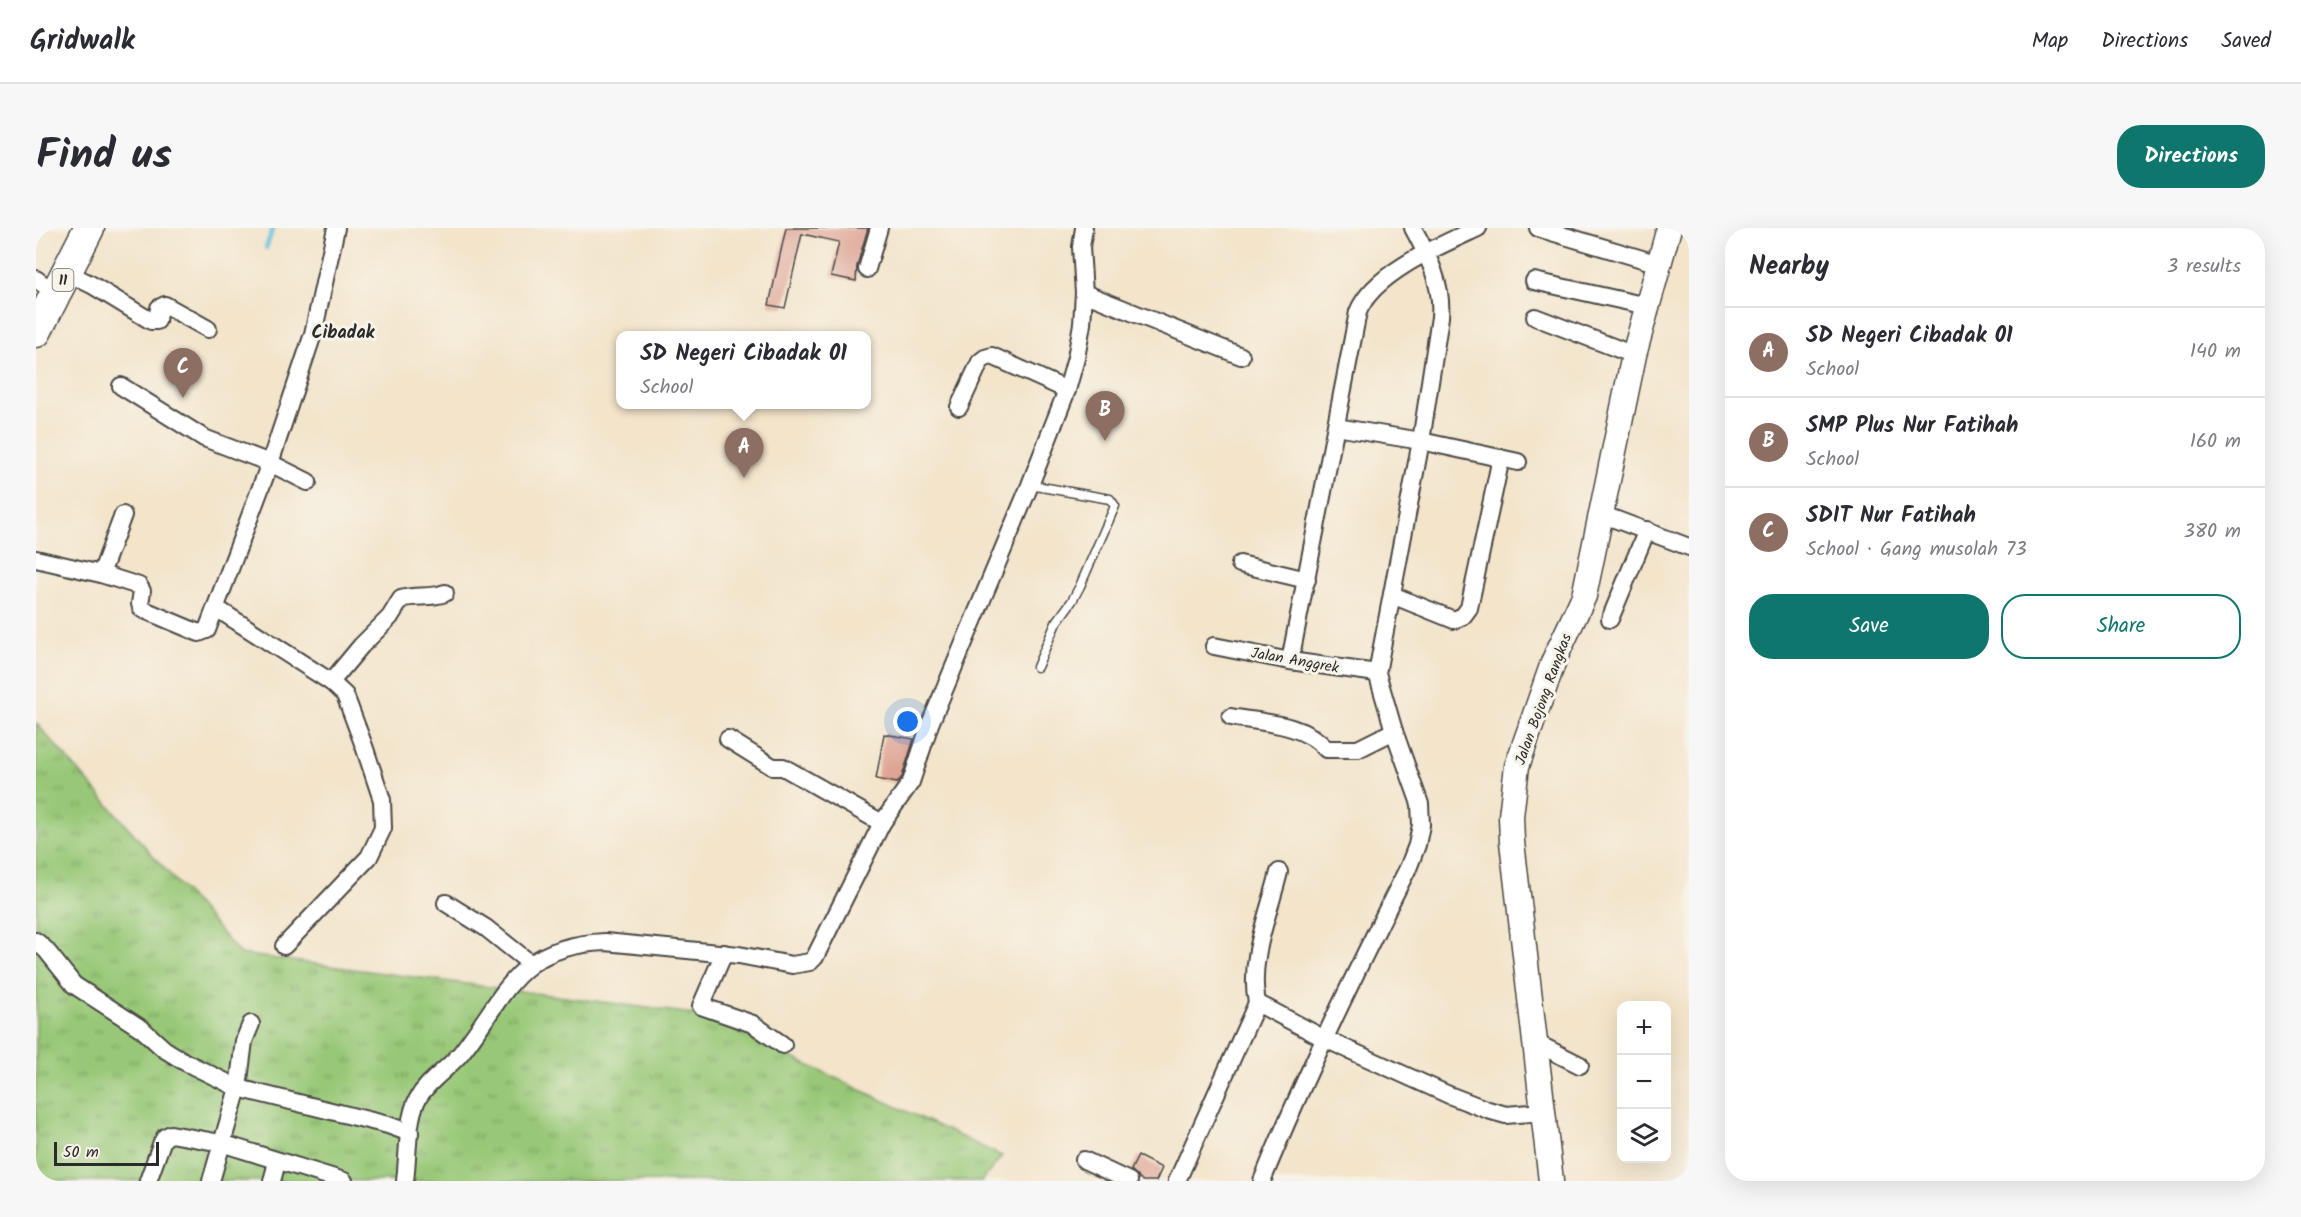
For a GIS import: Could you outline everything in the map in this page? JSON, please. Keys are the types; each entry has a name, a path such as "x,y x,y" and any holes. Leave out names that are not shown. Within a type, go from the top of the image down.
{"highway":[{"name":"11","path":"36,332 53,282 89,228"}],"main road":[{"name":"Jalan Bojong Rangkas","path":"1551,1181 1512,842 1514,789 1525,740 1547,680 1584,596 1634,354 1669,228"}],"street":[{"path":"36,559 101,574 140,586 142,609 199,633 207,630 270,463 313,334 336,228"},
{"path":"867,269 879,228"},
{"path":"405,1181 412,1113 423,1090 460,1053 495,1001 530,963 545,954 584,943 624,943 724,953 792,965 810,962 815,957 882,823 911,782 930,724 1030,485 1067,390 1079,344 1084,293 1081,247 1084,228"},
{"path":"1262,1181 1289,1115 1345,993 1409,866 1422,825 1420,804 1394,731 1377,673 1422,441 1442,301 1440,287 1426,251 1413,228"},
{"path":"1290,661 1358,312 1363,300 1371,289 1426,251 1478,228"},
{"path":"1538,228 1659,264"},
{"path":"1534,281 1647,306"},
{"path":"53,282 92,285 151,321 157,321 159,309 165,306 208,329"},
{"path":"1084,293 1241,356"},
{"path":"1535,317 1634,354"},
{"path":"959,406 980,362 985,357 992,356 1067,390"},
{"path":"121,386 204,438 270,463 308,482"},
{"path":"1336,427 1422,441 1518,462"},
{"path":"1392,595 1454,620 1463,616 1469,608 1474,589 1501,458"},
{"path":"1601,514 1689,547"},
{"path":"101,574 123,515"},
{"path":"1610,619 1647,530"},
{"path":"1240,564 1306,580"},
{"path":"331,682 361,646 390,617 400,599 410,596 438,596 445,593"},
{"path":"216,608 331,682 345,695 382,800 383,828 369,857 284,946"},
{"name":"Jalan Anggrek","path":"1214,646 1290,661 1377,673"},
{"path":"1231,717 1298,729 1319,741 1326,749 1358,749 1394,731"},
{"path":"728,739 773,767 783,766 882,823"},
{"path":"1180,1180 1257,1003 1253,980 1255,967 1267,912 1279,872"},
{"path":"446,903 486,928 530,963"},
{"path":"36,941 74,985 142,1029 164,1049 238,1088 388,1125 410,1133"},
{"path":"724,953 701,1006 753,1024 783,1046"},
{"path":"1257,1003 1325,1039 1420,1083 1488,1110 1506,1115 1543,1112"},
{"path":"212,1181 238,1088 244,1041 251,1024"},
{"path":"1534,1042 1580,1065"},
{"path":"148,1181 162,1142 171,1134 221,1143 336,1180"},
{"path":"1084,1160 1129,1181"},
{"path":"272,1181 277,1162"}],"lane":[{"path":"1030,485 1110,499 1115,506 1080,586 1056,622 1037,667"}],"green space":[{"path":"36,723 240,954 701,1015 1002,1156 982,1181 36,1181"}],"building":[{"path":"786,228 868,228 857,266 856,281 831,276 839,242 802,234 785,308 769,305"},
{"path":"884,734 914,739 902,777 897,783 876,779"},
{"path":"1138,1156 1162,1168 1156,1181 1143,1181 1131,1170"}],"waterway":[{"path":"266,248 273,228"}],"place":[{"name":"SDIT Nur Fatihah","path":"183,398"},
{"name":"SMP Plus Nur Fatihah","path":"1105,441"},
{"name":"SD Negeri Cibadak 01","path":"744,478"}],"district":[{"name":"Cibadak","path":"343,332"}]}
